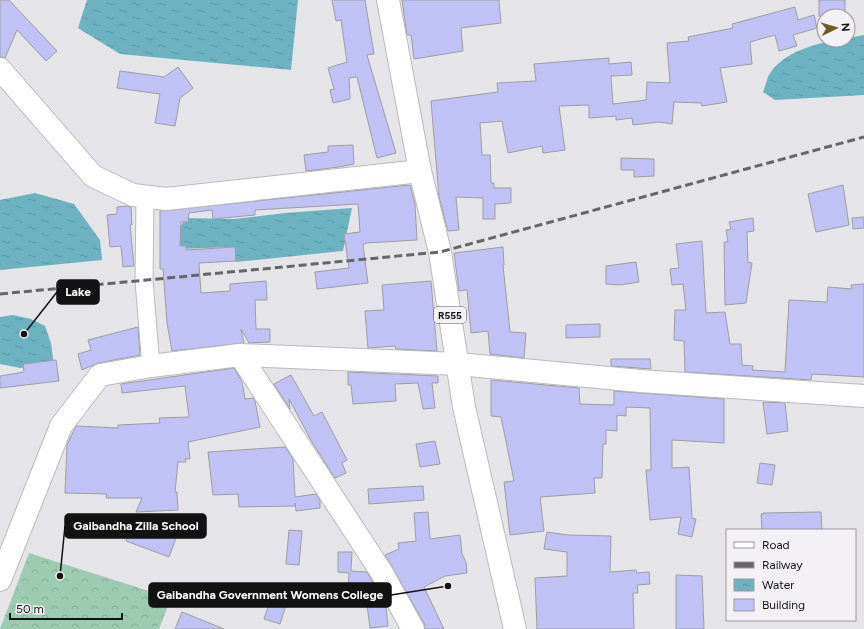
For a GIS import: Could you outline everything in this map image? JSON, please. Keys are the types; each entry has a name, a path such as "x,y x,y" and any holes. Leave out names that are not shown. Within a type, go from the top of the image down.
{"street":[{"name":"R555","path":"388,0 420,171 440,252 464,407 515,629"},
{"path":"0,69 93,176 133,195 166,199 420,171"},
{"path":"145,197 144,281 151,366"},
{"path":"240,355 382,573 413,629"},
{"path":"0,580 61,426 100,375 151,366 240,355 458,364 640,381 864,396"}],"green space":[{"path":"29,553 171,598 159,629 0,629"}],"water":[{"path":"87,0 298,0 291,70 120,54 78,28"},
{"path":"864,35 864,95 775,100 763,92 768,77 774,68 792,54 816,44 816,48 856,48 856,36"},
{"path":"35,193 74,204 100,240 102,260 0,270 0,200"},
{"path":"352,208 343,251 236,262 235,247 178,249 177,232 186,218 234,219 285,213"},
{"path":"13,315 31,319 45,326 51,343 54,365 20,368 0,364 0,317"}],"building":[{"path":"0,0 9,0 57,51 46,61 17,30 5,58 0,57"},
{"path":"332,0 365,0 374,54 367,55 396,153 377,158 357,77 349,78 350,99 333,103 330,90 334,89 328,68 347,62 341,20 336,21"},
{"path":"402,0 499,0 501,23 461,28 463,51 414,59 411,35 407,35"},
{"path":"819,0 845,0 845,8 819,8"},
{"path":"795,7 798,20 814,15 816,28 793,35 797,46 779,51 775,35 750,42 752,64 720,68 727,102 702,106 701,103 674,102 672,124 659,122 633,125 632,118 616,120 616,116 589,118 589,105 559,106 565,150 543,153 542,146 508,153 502,121 480,123 482,155 490,155 491,183 494,183 494,188 511,188 511,203 495,204 495,219 483,219 483,198 456,197 459,230 448,231 439,197 431,101 498,92 497,83 536,81 534,64 609,58 609,64 631,62 632,75 611,76 613,104 646,100 647,82 670,83 667,43 689,41 688,37 733,28 732,24"},
{"path":"178,67 193,88 180,98 175,126 155,123 160,94 117,88 120,71 164,77"},
{"path":"353,145 354,164 306,171 304,155 328,152 328,146"},
{"path":"621,158 654,159 654,176 634,177 634,170 621,170"},
{"path":"410,185 415,204 417,240 366,243 363,245 368,283 317,289 315,272 349,268 344,234 360,232 358,204 255,210 255,215 213,219 212,210 189,213 188,222 181,222 180,246 186,246 186,250 235,247 236,261 199,263 201,293 230,291 230,284 266,281 267,300 255,300 256,329 270,329 270,342 249,343 241,329 244,343 172,351 167,323 163,269 160,269 160,211"},
{"path":"843,185 849,225 816,232 808,194"},
{"path":"117,207 131,207 132,225 130,225 134,266 123,267 121,246 110,247 107,215 117,214"},
{"path":"864,217 864,228 853,229 852,218"},
{"path":"753,218 754,231 747,232 748,262 752,263 746,303 725,305 724,242 728,242 726,230 731,229 729,222"},
{"path":"702,241 706,313 725,312 730,344 741,344 742,365 753,366 752,370 785,372 789,300 827,302 828,287 852,289 851,285 864,284 864,377 812,374 811,380 685,372 684,341 674,340 675,310 686,310 683,284 672,285 670,269 679,268 676,244"},
{"path":"503,247 503,265 510,332 526,333 524,358 490,354 488,331 471,333 467,290 459,291 454,253"},
{"path":"636,262 639,282 620,285 606,284 606,266"},
{"path":"431,281 437,351 396,349 395,346 368,348 365,311 384,310 382,285"},
{"path":"600,324 600,337 566,338 566,325"},
{"path":"138,327 140,355 98,363 82,370 78,354 91,350 88,340"},
{"path":"611,359 650,359 651,369 611,366"},
{"path":"56,360 59,381 0,388 0,376 24,372 23,364"},
{"path":"234,368 242,382 245,399 253,398 255,401 260,427 188,442 190,459 185,459 186,462 178,462 175,492 177,492 178,510 136,512 142,498 106,498 107,494 65,493 67,445 76,426 118,428 118,425 160,423 159,418 189,417 185,386 122,393 121,384"},
{"path":"348,372 438,376 438,383 432,383 435,408 423,409 418,383 395,384 396,401 353,404 351,385 348,385"},
{"path":"291,375 314,416 322,412 347,460 342,463 346,473 335,478 312,442 289,399 290,409 274,384"},
{"path":"491,380 579,388 580,404 614,405 614,391 724,399 724,443 672,440 672,468 689,467 692,518 696,519 692,537 678,534 681,517 650,520 646,470 651,470 650,408 626,407 626,416 617,415 617,431 606,430 606,444 603,444 602,478 594,478 595,493 540,497 544,531 510,535 504,482 514,481 501,417 491,416"},
{"path":"763,402 785,403 788,431 767,434"},
{"path":"435,441 440,464 420,467 416,444"},
{"path":"285,447 293,459 295,497 316,494 320,500 320,508 296,511 295,503 295,506 239,507 238,494 213,495 208,452"},
{"path":"760,463 775,465 772,485 757,483"},
{"path":"423,486 424,500 369,504 368,489"},
{"path":"428,512 430,539 460,535 462,554 466,562 467,573 445,576 424,587 444,629 425,629 424,623 385,555 399,549 398,543 416,541 414,513"},
{"path":"821,512 822,529 762,529 761,514"},
{"path":"133,522 176,538 169,557 126,541"},
{"path":"289,530 302,531 299,565 286,564"},
{"path":"547,532 568,535 611,536 610,572 636,570 637,573 649,572 650,584 637,585 638,593 633,593 634,629 537,629 535,578 567,576 567,552 544,549"},
{"path":"338,552 352,552 351,571 367,572 386,607 388,626 370,628 367,605 347,603 349,573 338,572"},
{"path":"676,575 702,576 704,629 676,629"},
{"path":"274,588 280,590 303,589 303,605 286,605 280,624 264,619"},
{"path":"182,612 224,629 175,629"}],"railway":[{"path":"0,294 440,252 864,137"}],"place":[{"name":"Lake","path":"24,334"},
{"name":"Gaibandha Zilla School","path":"60,576"},
{"name":"Gaibandha Government Womens College","path":"448,586"}]}
